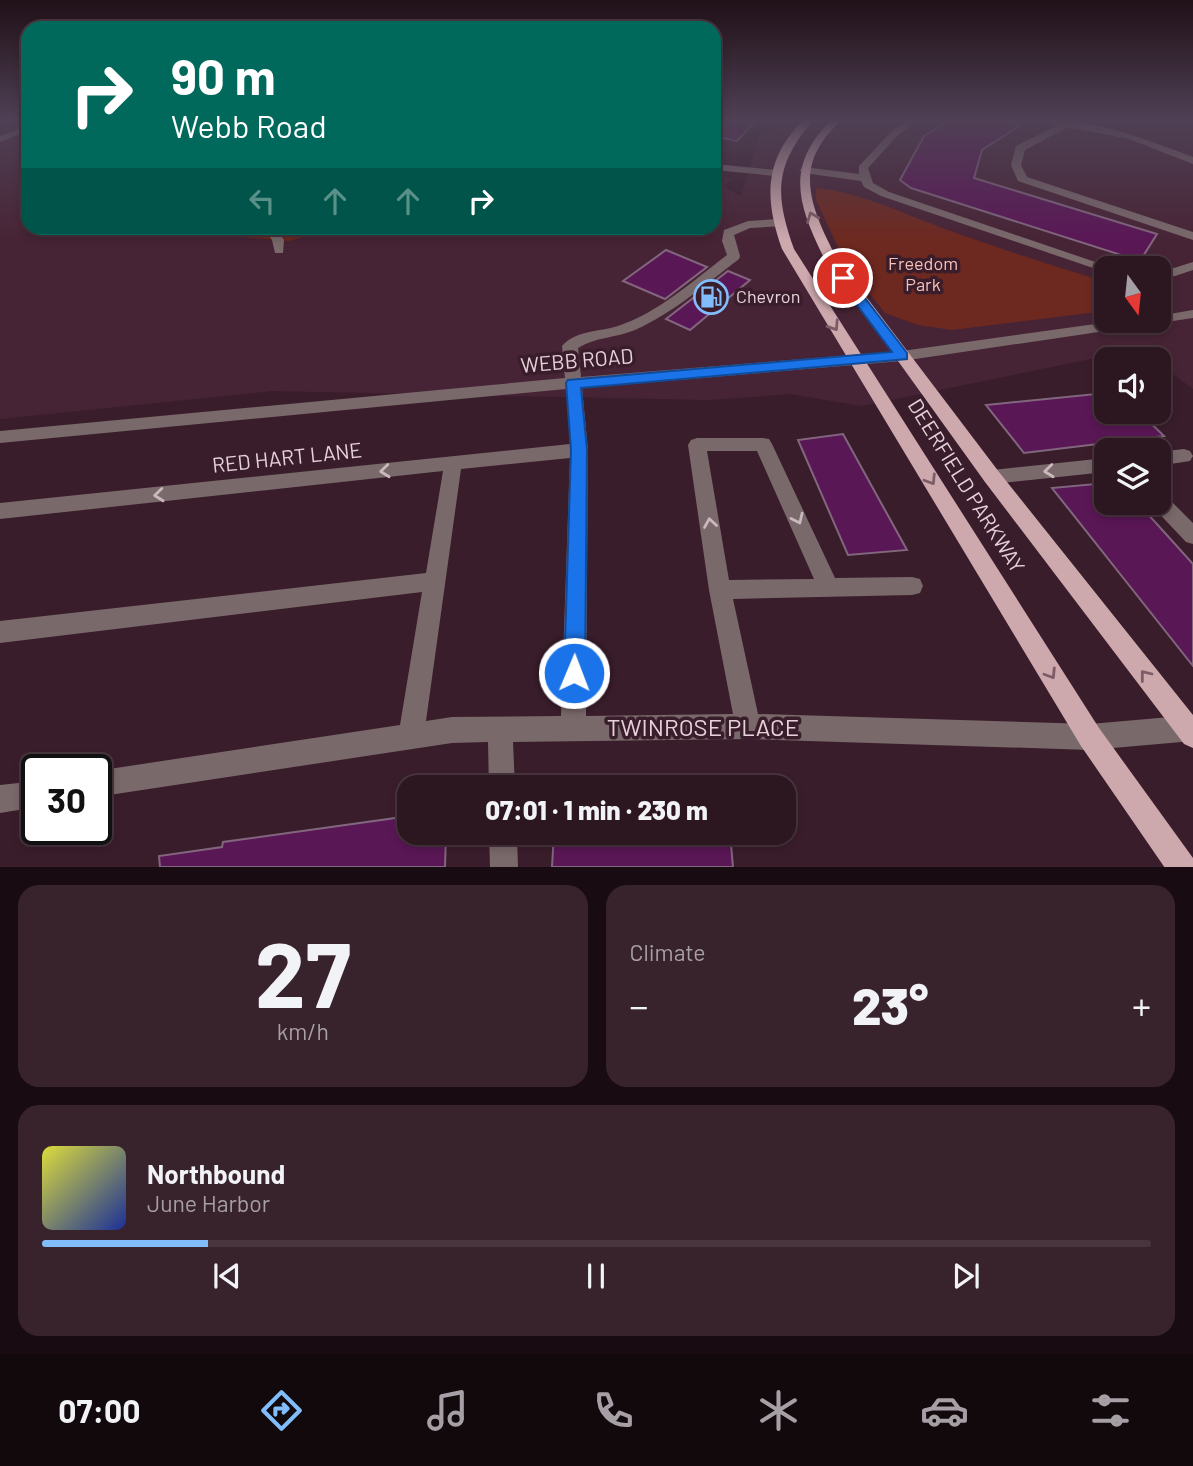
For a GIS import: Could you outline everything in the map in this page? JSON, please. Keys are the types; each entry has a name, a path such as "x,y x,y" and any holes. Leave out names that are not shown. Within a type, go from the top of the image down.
{"main road":[{"name":"DEERFIELD PARKWAY","path":"782,159 776,173 774,191 779,223 801,275 1090,737 1183,867"},
{"path":"804,170 808,159"},
{"name":"DEERFIELD PARKWAY","path":"804,170 807,204 830,258 992,477 1191,731"}],"street":[{"path":"871,159 863,168 868,185 886,194 1094,264"},
{"path":"1017,159 1016,165 1022,179 1193,236"},
{"path":"721,168 776,173"},
{"path":"804,170 866,178"},
{"path":"573,728 579,450 570,346 585,336 627,328 677,299 734,256 728,233 748,225 779,223"},
{"path":"274,235 279,245 279,235"},
{"path":"1171,272 1193,266"},
{"name":"WEBB ROAD","path":"1171,318 1193,314"},
{"name":"WEBB ROAD","path":"0,437 574,383 902,356 1094,329"},
{"path":"748,726 720,590 697,445 763,444 829,588"},
{"name":"RED HART LANE","path":"0,511 579,450"},
{"path":"1171,458 1185,456"},
{"path":"411,736 453,464"},
{"path":"992,477 1094,466"},
{"path":"1171,513 1193,536"},
{"path":"0,632 435,581"},
{"path":"720,590 912,586"},
{"name":"TWINROSE PLACE","path":"112,782 452,730 748,726 1090,737 1191,731"},
{"path":"500,729 502,775"},
{"path":"0,799 21,796"},
{"path":"503,845 504,867"}],"shaded area":[{"path":"0,159 21,159 21,235 721,235 721,175 731,180 724,187 741,196 752,159 1193,159 1193,389 1171,373 1171,347 1094,347 1094,358 862,406 790,394 708,400 273,391 0,419"}],"green space":[{"name":"Freedom Park","path":"816,188 850,194 987,244 1094,278 1094,312 952,330 918,325 885,313 845,262 816,200"},
{"path":"220,235 311,235 289,241"}],"building":[{"path":"911,159 979,159 974,178 1157,234 1143,256 1124,256 911,188 900,180"},
{"path":"666,250 707,267 665,299 623,281"},
{"path":"728,271 750,280 690,330 666,319"},
{"path":"1094,394 1094,424 1152,424 1164,436 1094,438 1094,444 1024,453 986,405"},
{"path":"843,434 907,550 848,555 798,440"},
{"path":"1094,484 1094,515 1149,515 1193,564 1193,666 1052,488"},
{"path":"397,818 397,845 446,845 445,867 160,867 159,856 222,847 223,842"},
{"path":"553,845 731,845 733,867 552,867"}],"place":[{"name":"Chevron","path":"711,297"}],"route":[{"path":"574,673 579,450 574,383 902,356 843,278"}]}
